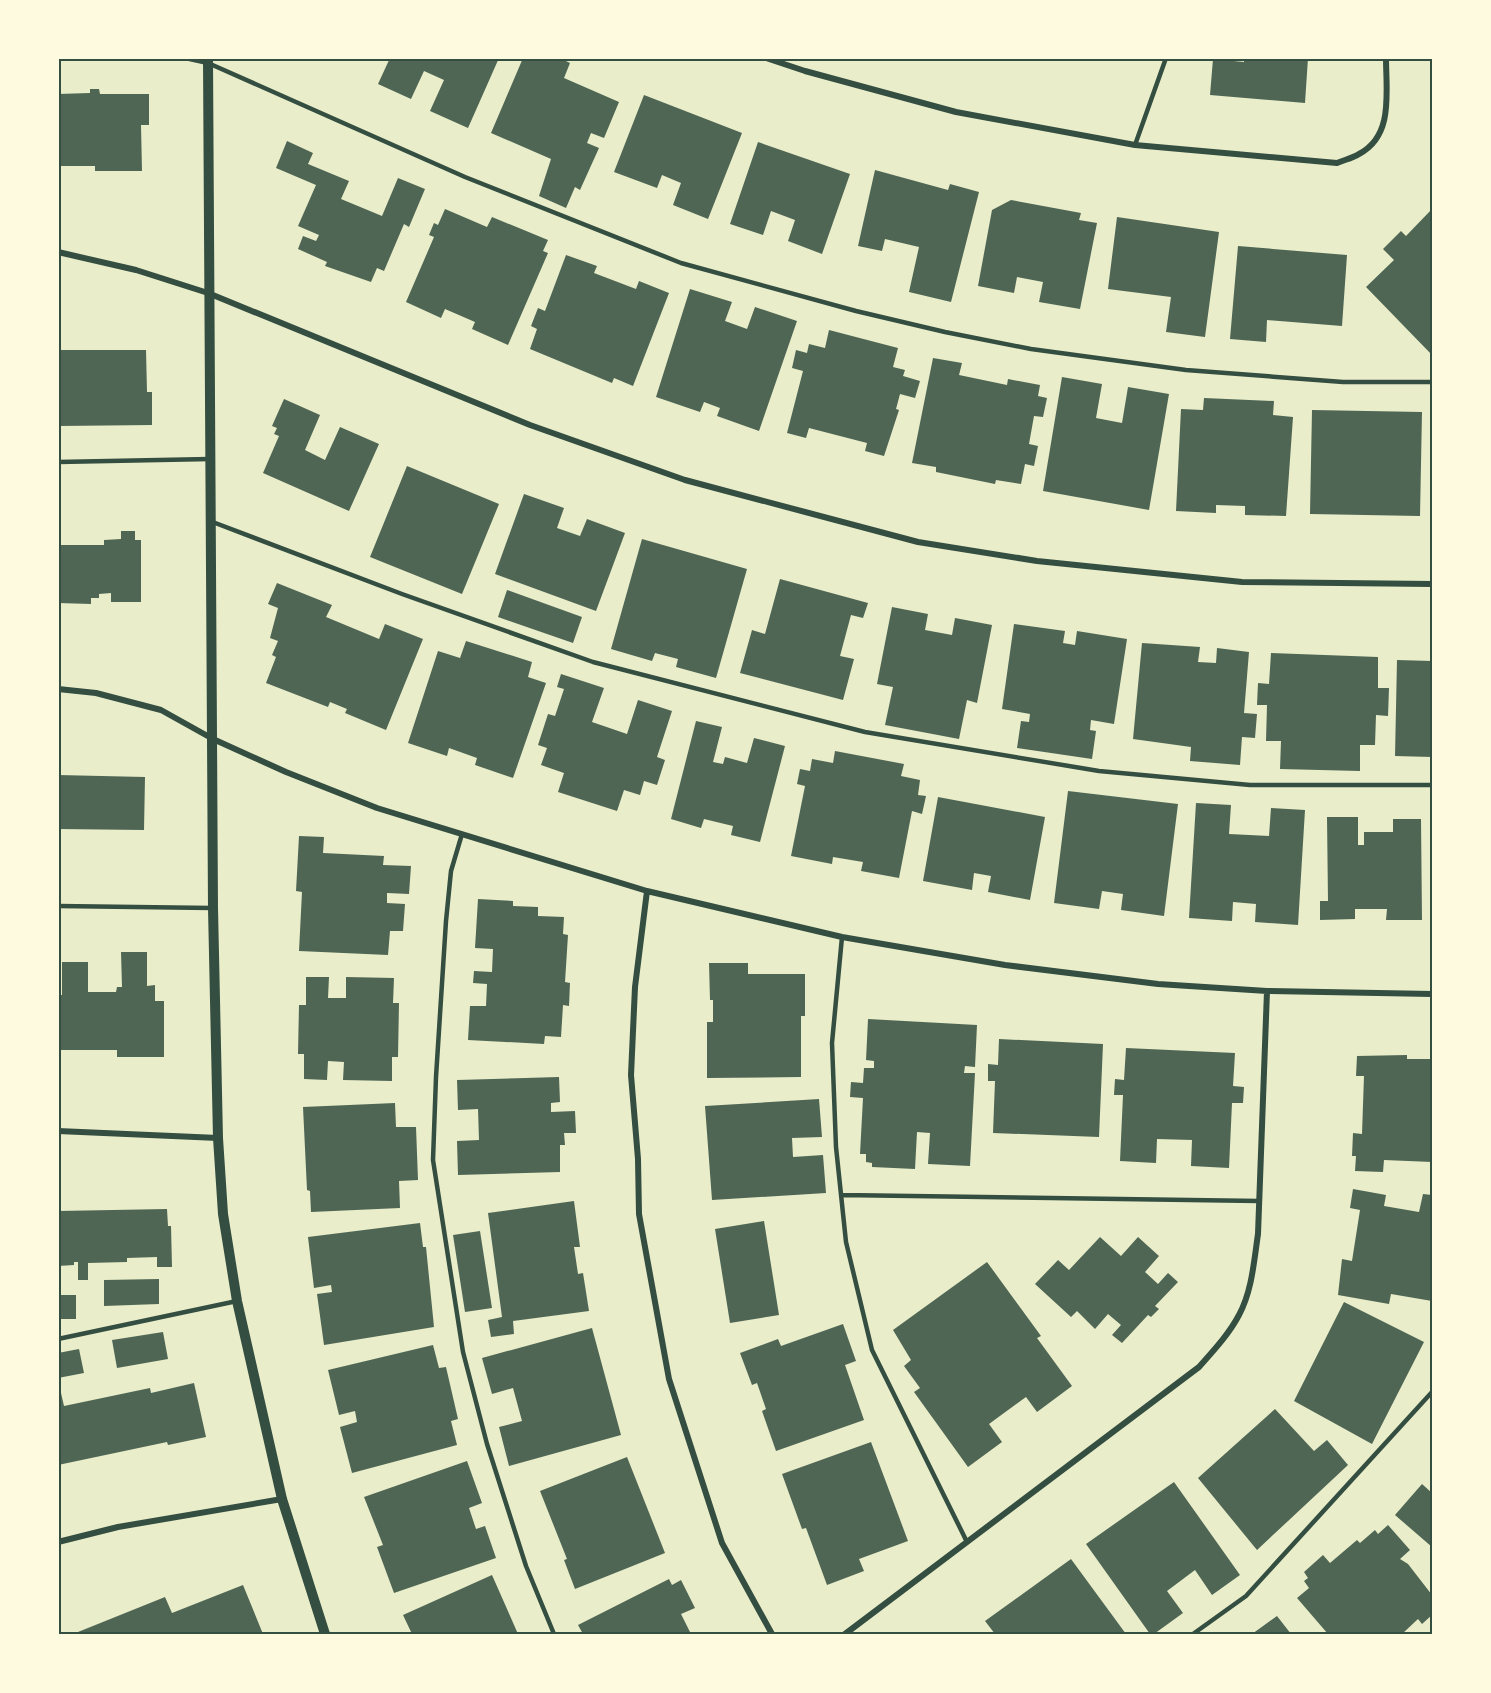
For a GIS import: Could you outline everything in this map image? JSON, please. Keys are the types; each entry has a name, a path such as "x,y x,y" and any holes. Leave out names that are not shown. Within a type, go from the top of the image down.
{"street":[{"path":"766,58 805,71 956,112 1135,145 1337,163 1360,154 1377,141 1386,120 1386,58"},
{"path":"208,61 213,908 218,1138 223,1214 237,1301 282,1499 325,1635"},
{"path":"58,252 136,270 208,293 530,425 685,480 918,542 1037,561 1242,582 1432,584"},
{"path":"58,689 96,693 161,710 213,739 286,772 377,808 647,891 842,937 1040,969 1158,984 1267,991 1432,994"},
{"path":"647,891 635,987 631,1075 638,1159 639,1214 669,1379 722,1543 772,1635"},
{"path":"845,1635 1199,1367 1224,1339 1240,1314 1253,1273 1258,1234 1267,991"},
{"path":"58,1131 218,1138"},
{"path":"58,1542 118,1527 282,1499"}],"lane":[{"path":"185,58 208,61 465,177 681,263 855,310 945,332 1031,349 1186,370 1343,382 1432,381"},
{"path":"1135,145 1166,58"},
{"path":"58,462 210,459"},
{"path":"210,521 402,594 593,662 865,732 1099,771 1250,785 1432,785"},
{"path":"462,834 451,871 446,921 433,1160 463,1352 487,1444 526,1566 554,1635"},
{"path":"58,906 213,908"},
{"path":"842,937 832,1043 836,1147 846,1242 872,1350 967,1542"},
{"path":"841,1195 1259,1201"},
{"path":"58,1339 237,1301"},
{"path":"1193,1635 1246,1596 1432,1392"}],"building":[{"path":"390,58 499,58 468,128 430,111 444,80 424,71 411,99 378,84"},
{"path":"523,58 560,58 570,63 564,78 619,102 604,138 591,133 587,143 599,148 580,190 575,187 566,208 539,196 551,159 491,133"},
{"path":"1244,58 1308,58 1305,103 1210,95 1213,59 1244,62"},
{"path":"90,89 99,89 100,94 149,94 149,125 141,125 142,171 95,171 95,166 58,166 58,94 90,93"},
{"path":"644,95 742,133 708,219 673,205 681,183 662,175 657,188 614,172"},
{"path":"287,141 313,153 308,164 349,181 341,199 382,216 398,178 425,189 409,227 404,224 384,271 377,268 371,282 325,266 327,262 298,249 303,236 316,241 319,235 298,226 316,185 276,168"},
{"path":"758,142 850,174 822,254 788,241 795,220 771,211 763,235 730,224"},
{"path":"875,170 948,190 950,184 979,192 951,302 909,292 919,247 885,239 882,251 858,246"},
{"path":"1011,200 1081,213 1079,220 1097,223 1080,309 1039,302 1043,282 1017,277 1014,293 978,286 992,210"},
{"path":"445,209 487,227 492,217 548,240 543,251 548,253 508,345 472,329 475,322 445,309 441,318 406,302 434,237 429,235 434,223 438,225"},
{"path":"1432,209 1432,355 1366,287 1394,260 1383,249 1401,231 1406,236"},
{"path":"1117,217 1219,232 1205,337 1166,332 1171,297 1108,289"},
{"path":"1238,246 1347,255 1342,326 1267,320 1266,342 1230,339"},
{"path":"566,255 597,266 594,273 636,289 639,281 669,293 633,386 614,378 612,383 530,349 537,329 531,326 538,308 545,311"},
{"path":"690,289 732,302 725,321 747,329 755,307 797,321 759,431 717,416 720,408 704,402 700,412 656,397"},
{"path":"829,330 898,348 893,367 905,370 903,376 920,381 915,398 900,394 896,409 899,410 884,456 865,451 867,443 809,428 806,438 787,433 803,371 792,368 796,350 807,353 809,344 825,348"},
{"path":"58,350 146,350 147,392 152,392 152,425 58,426"},
{"path":"933,358 962,363 959,375 1007,385 1008,379 1040,385 1038,396 1047,398 1043,417 1034,416 1029,444 1038,446 1034,466 1025,464 1021,484 996,480 995,484 936,472 936,467 912,463"},
{"path":"1062,377 1102,384 1096,418 1122,423 1128,387 1169,394 1149,510 1043,491"},
{"path":"1204,398 1274,401 1273,415 1293,417 1286,516 1245,515 1245,506 1216,505 1216,513 1176,511 1181,409 1203,410"},
{"path":"284,399 320,415 305,450 325,460 340,427 379,444 349,511 263,473 279,436 274,434 277,428 272,426"},
{"path":"1312,410 1422,412 1420,516 1310,514"},
{"path":"407,466 499,504 462,594 370,557"},
{"path":"524,494 564,508 557,528 580,536 587,519 625,533 596,611 495,574"},
{"path":"121,531 135,531 135,540 141,540 141,602 111,602 111,593 99,594 99,598 91,598 91,604 58,603 58,545 104,545 104,540 121,539"},
{"path":"642,539 747,569 716,678 676,667 678,659 655,653 652,661 611,649"},
{"path":"780,579 868,603 863,618 851,615 840,656 854,659 843,700 740,673 752,630 765,634"},
{"path":"277,583 332,605 326,617 379,639 385,624 423,639 386,730 345,713 347,709 330,702 328,707 266,683 276,657 272,655 278,641 270,638 278,608 268,604"},
{"path":"507,590 582,617 573,643 498,617"},
{"path":"892,607 928,614 925,630 952,635 955,618 992,625 977,703 967,700 959,739 885,725 893,687 877,684"},
{"path":"1014,624 1065,631 1063,643 1075,645 1077,631 1127,639 1114,724 1091,720 1090,730 1096,731 1092,759 1017,748 1021,721 1029,722 1030,714 1002,709"},
{"path":"466,641 532,662 528,677 546,683 513,778 475,765 477,758 449,748 447,756 408,743 438,651 460,658"},
{"path":"1142,643 1200,647 1198,662 1216,663 1217,648 1249,652 1244,713 1257,714 1255,738 1242,737 1240,765 1190,761 1191,747 1133,739"},
{"path":"1271,653 1378,657 1378,688 1389,688 1388,716 1376,715 1375,745 1360,745 1360,771 1280,769 1281,741 1266,741 1267,705 1257,705 1258,683 1269,684"},
{"path":"1397,660 1432,661 1432,757 1395,756"},
{"path":"561,674 604,688 592,722 627,734 638,700 672,711 657,757 665,760 657,785 644,781 640,795 624,790 617,811 558,792 564,773 541,765 547,748 538,745 548,714 555,716 564,689 557,687"},
{"path":"696,721 722,727 713,762 723,764 725,757 747,763 754,738 785,746 760,842 731,835 733,826 704,819 701,828 671,819"},
{"path":"835,751 904,764 901,776 920,780 918,795 926,796 922,814 912,811 899,878 861,871 863,862 833,857 832,864 791,856 805,786 797,784 800,769 810,771 812,759 833,763"},
{"path":"58,775 145,777 144,830 58,829"},
{"path":"1068,791 1178,804 1164,916 1121,910 1123,894 1102,891 1099,909 1054,903"},
{"path":"938,797 1045,817 1030,900 988,892 991,876 974,873 972,890 923,881"},
{"path":"1196,803 1231,805 1229,834 1269,836 1271,808 1305,810 1298,925 1255,922 1256,904 1233,902 1232,921 1189,918"},
{"path":"1327,817 1358,817 1358,845 1364,845 1364,832 1393,832 1393,819 1421,819 1422,920 1386,920 1387,909 1355,909 1355,919 1320,920 1320,901 1328,901"},
{"path":"299,836 324,837 323,853 384,856 383,865 411,866 409,894 387,893 387,903 405,904 403,931 390,931 388,955 299,951 302,892 296,891"},
{"path":"478,899 513,901 513,906 538,907 538,916 564,917 563,934 568,935 565,982 570,983 569,1006 563,1005 561,1037 545,1036 544,1044 468,1040 470,1006 486,1006 487,984 473,983 474,971 492,972 493,949 475,948"},
{"path":"121,952 147,952 147,986 155,985 155,1001 164,1001 164,1057 117,1057 117,1050 58,1050 58,995 62,995 62,962 88,962 88,992 116,992 117,987 122,987"},
{"path":"709,963 748,963 748,974 805,974 805,1016 801,1016 801,1077 707,1078 707,1022 713,1022"},
{"path":"306,977 329,977 328,998 346,998 346,977 394,978 393,1003 399,1003 398,1057 392,1057 392,1081 343,1080 344,1062 328,1061 327,1080 304,1079 304,1054 298,1054 299,1005 306,1005"},
{"path":"868,1019 977,1025 975,1067 965,1066 964,1073 975,1073 970,1166 928,1164 930,1133 917,1132 915,1169 872,1167 872,1163 866,1162 866,1154 860,1154 863,1098 850,1097 851,1082 863,1083 864,1068 874,1068 874,1061 866,1060"},
{"path":"999,1039 1103,1044 1099,1137 993,1133 995,1081 988,1081 988,1064 998,1065"},
{"path":"1126,1048 1235,1053 1233,1086 1244,1087 1243,1103 1232,1103 1229,1168 1191,1166 1192,1140 1157,1139 1156,1163 1120,1161 1123,1095 1114,1095 1115,1079 1124,1080"},
{"path":"1407,1055 1407,1059 1432,1059 1432,1162 1384,1160 1383,1172 1355,1171 1356,1156 1352,1156 1353,1133 1362,1134 1364,1076 1356,1076 1357,1056"},
{"path":"559,1077 560,1102 551,1103 551,1112 575,1111 576,1133 564,1133 565,1145 560,1145 560,1172 458,1175 457,1141 479,1140 478,1109 458,1110 457,1080"},
{"path":"819,1099 822,1137 792,1138 793,1157 823,1155 826,1193 712,1200 705,1106"},
{"path":"395,1103 396,1127 416,1127 418,1180 399,1181 400,1208 311,1212 310,1191 307,1190 303,1107"},
{"path":"1353,1189 1386,1195 1384,1206 1419,1212 1423,1194 1432,1195 1432,1301 1391,1294 1389,1304 1338,1295 1342,1259 1352,1261 1360,1210 1350,1208"},
{"path":"574,1201 580,1247 574,1247 578,1274 583,1273 589,1311 513,1321 514,1334 491,1337 488,1320 502,1317 488,1213"},
{"path":"167,1209 168,1226 171,1226 172,1267 157,1267 157,1257 127,1258 127,1262 88,1263 88,1280 78,1280 78,1262 74,1262 74,1265 58,1266 58,1211"},
{"path":"764,1221 779,1315 730,1323 715,1229"},
{"path":"420,1223 423,1247 426,1247 434,1327 324,1345 317,1294 332,1292 331,1285 314,1288 308,1237"},
{"path":"480,1231 492,1308 465,1312 453,1235"},
{"path":"1100,1237 1121,1256 1138,1237 1159,1256 1145,1272 1158,1284 1168,1273 1178,1282 1155,1306 1159,1309 1151,1317 1148,1315 1122,1343 1112,1335 1121,1325 1108,1314 1095,1329 1077,1311 1071,1317 1035,1284 1058,1260 1069,1270"},
{"path":"987,1262 1041,1336 1037,1338 1072,1386 1037,1412 1026,1397 989,1424 1002,1442 968,1467 914,1392 920,1388 904,1366 911,1360 893,1330"},
{"path":"159,1279 159,1304 104,1306 104,1280"},
{"path":"58,1295 76,1295 76,1319 58,1319"},
{"path":"1344,1302 1424,1342 1372,1444 1294,1401"},
{"path":"843,1324 856,1361 845,1365 864,1420 776,1451 762,1411 766,1409 757,1383 752,1385 740,1353 778,1339 781,1346"},
{"path":"592,1328 621,1435 509,1466 499,1427 522,1421 513,1388 492,1394 482,1358"},
{"path":"163,1332 168,1359 117,1368 112,1340"},
{"path":"433,1345 439,1368 446,1367 458,1419 451,1421 457,1445 352,1473 340,1427 357,1422 355,1411 339,1415 328,1370"},
{"path":"79,1349 84,1373 58,1378 58,1353"},
{"path":"194,1383 206,1437 168,1445 167,1442 58,1465 58,1394 61,1393 64,1406 150,1388 151,1393"},
{"path":"1275,1409 1314,1451 1327,1440 1348,1465 1257,1550 1198,1478"},
{"path":"871,1442 908,1541 859,1559 864,1571 827,1585 806,1528 802,1529 782,1474"},
{"path":"627,1457 665,1553 575,1589 564,1560 567,1559 540,1491"},
{"path":"467,1461 482,1503 469,1508 476,1529 485,1526 496,1558 394,1593 377,1547 383,1545 364,1497"},
{"path":"1174,1482 1240,1575 1212,1595 1195,1570 1167,1591 1183,1613 1154,1634 1150,1634 1086,1544"},
{"path":"1422,1484 1432,1493 1432,1547 1395,1515"},
{"path":"1388,1525 1410,1550 1400,1559 1408,1564 1432,1595 1432,1615 1422,1624 1418,1619 1402,1634 1328,1634 1297,1598 1309,1588 1304,1581 1308,1578 1304,1572 1323,1555 1330,1563 1357,1540 1360,1543 1375,1530 1378,1534"},
{"path":"1071,1559 1126,1634 995,1634 985,1621"},
{"path":"492,1575 518,1634 412,1634 403,1615"},
{"path":"669,1579 672,1585 681,1580 695,1608 681,1614 691,1634 583,1634 578,1625"},
{"path":"243,1585 263,1634 73,1634 165,1597 172,1613"},
{"path":"1277,1616 1291,1634 1252,1634"}]}
